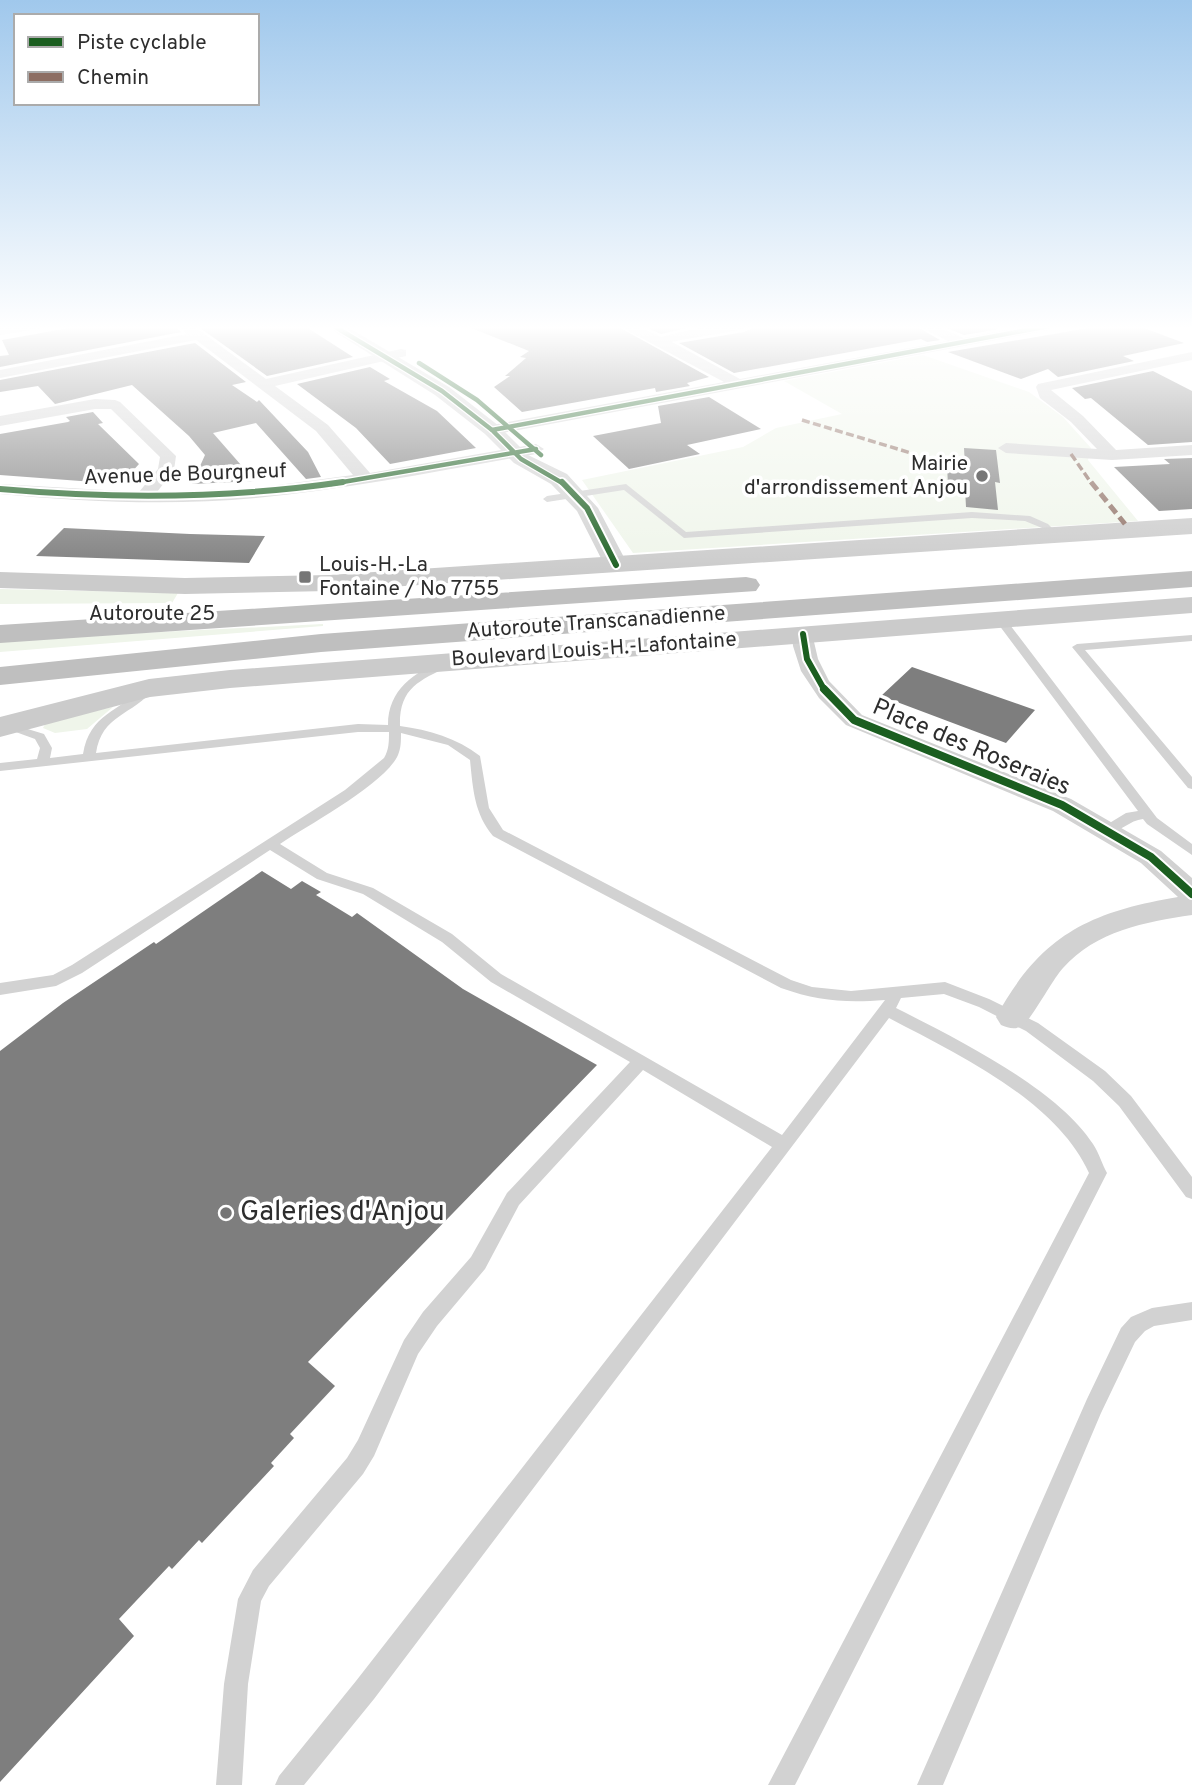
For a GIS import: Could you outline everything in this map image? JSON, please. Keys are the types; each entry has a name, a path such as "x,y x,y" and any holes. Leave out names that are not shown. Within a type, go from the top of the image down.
{"highway":[{"path":"1044,565 1192,554"},
{"path":"0,659 319,631 1192,568"},
{"name":"Autoroute Transcanadienne","path":"0,676 321,643 1192,579"},
{"name":"Autoroute Transcanadienne","path":"303,614 773,583"},
{"name":"Autoroute 25","path":"0,613 303,614"},
{"path":"0,634 303,614"}],"main road":[{"path":"0,580 102,585 272,585 407,579 616,565 803,539 1054,535 1192,526"},
{"name":"Boulevard Louis-H.-Lafontaine","path":"1,719 149,688 451,661 1192,605"}],"street":[{"path":"0,421 71,408"},
{"path":"118,408 168,456 166,470 143,498"},
{"path":"296,408 322,428 365,478"},
{"path":"470,408 501,428 540,460 576,495 597,525 616,565"},
{"path":"501,428 607,408"},
{"path":"1063,408 1112,455"},
{"path":"501,428 513,453 528,464 540,460"},
{"path":"1006,448 1112,455 1192,450"},
{"name":"Avenue de Bourgneuf","path":"0,489 71,496 143,498 253,493 365,478 513,453"},
{"name":"Place des Roseraies","path":"803,634 803,650 820,682 833,701 854,720 885,735 1039,795 1108,830 1151,857 1192,894"},
{"path":"1012,1017 1056,957 1082,936 1135,916 1192,905"}],"lane":[{"path":"547,499 626,487 684,535 803,539"},
{"path":"1000,619 1147,814 1162,830 1187,847"},
{"path":"1192,638 1077,647 1192,785"},
{"path":"0,989 56,980 78,969 368,778 391,759 394,752 396,700 404,688 451,661"},
{"path":"89,756 92,737 99,725 111,715 130,706 149,688"},
{"path":"1,719 40,737 46,748 43,761"},
{"path":"0,767 358,728 393,727 443,740 476,759 481,804 486,822 498,833 786,984 811,993 891,1002 945,988 961,992 1032,1027 1100,1076 1125,1101 1192,1191"},
{"path":"1108,830 1131,816 1147,814"},
{"path":"270,844 323,876 368,891 410,915 447,938 496,978 784,1145"},
{"path":"288,1785 365,1690 891,1002"},
{"path":"781,1785 1098,1173 1095,1161 1056,1116 1014,1082 891,1002"},
{"path":"229,1785 236,1684 245,1620 250,1599 261,1578 355,1466 366,1448 411,1347 478,1263 513,1199 641,1061"},
{"path":"930,1785 1094,1406 1128,1335 1138,1324 1152,1317 1192,1311"}],"shaded area":[{"path":"832,408 1051,408 1063,417 1091,448 1088,460 1138,521 633,553 582,480 743,447 776,428 842,414"},
{"path":"0,589 178,593 172,603 0,604"},
{"path":"323,626 0,652 0,640"},
{"path":"113,707 87,729 55,733 43,728 46,722"}],"building":[{"path":"158,408 267,408 308,452 321,477 306,479 256,423 213,433 255,481 192,484 205,455 189,436"},
{"path":"330,408 432,408 476,448 390,464 356,428"},
{"path":"518,408 543,408 522,412"},
{"path":"658,408 727,408 761,429 687,445 700,454 629,469 593,436 661,423"},
{"path":"1103,408 1192,408 1192,442 1148,445"},
{"path":"93,412 103,423 98,424 139,464 121,484 0,475 0,434 68,422 70,421 66,417"},
{"name":"Mairie d'arrondissement Anjou","path":"964,448 996,450 1000,483 995,482 998,510 966,507 965,488 948,486 947,465 965,467"},
{"path":"1192,458 1192,509 1159,511 1114,467 1170,464 1164,459"},
{"path":"64,528 265,536 249,563 36,556"},
{"path":"912,667 1035,710 1006,743 881,696"},
{"name":"Galeries d'Anjou","path":"262,871 291,889 302,881 321,892 316,895 352,917 357,913 463,989 597,1065 308,1362 335,1386 290,1434 294,1438 271,1463 274,1466 202,1543 199,1540 172,1569 169,1566 119,1619 134,1636 0,1782 0,1051 63,1003 154,942 156,944"}],"marked path":[{"path":"802,420 911,453"},
{"path":"1071,454 1125,524"}],"cycle path":[{"path":"464,408 492,430 521,459 559,479 587,508 616,565"},
{"path":"487,408 541,455"},
{"path":"492,430 608,408"},
{"path":"0,489 128,497 256,493 536,449"},
{"path":"803,634 812,671 835,703 854,720 1062,805 1151,857 1192,894"}],"place":[{"name":"Mairie d'arrondissement Anjou","path":"982,476"},
{"name":"Louis-H.-La Fontaine / No 7755","path":"305,577"},
{"name":"Galeries d'Anjou","path":"226,1213"}]}
